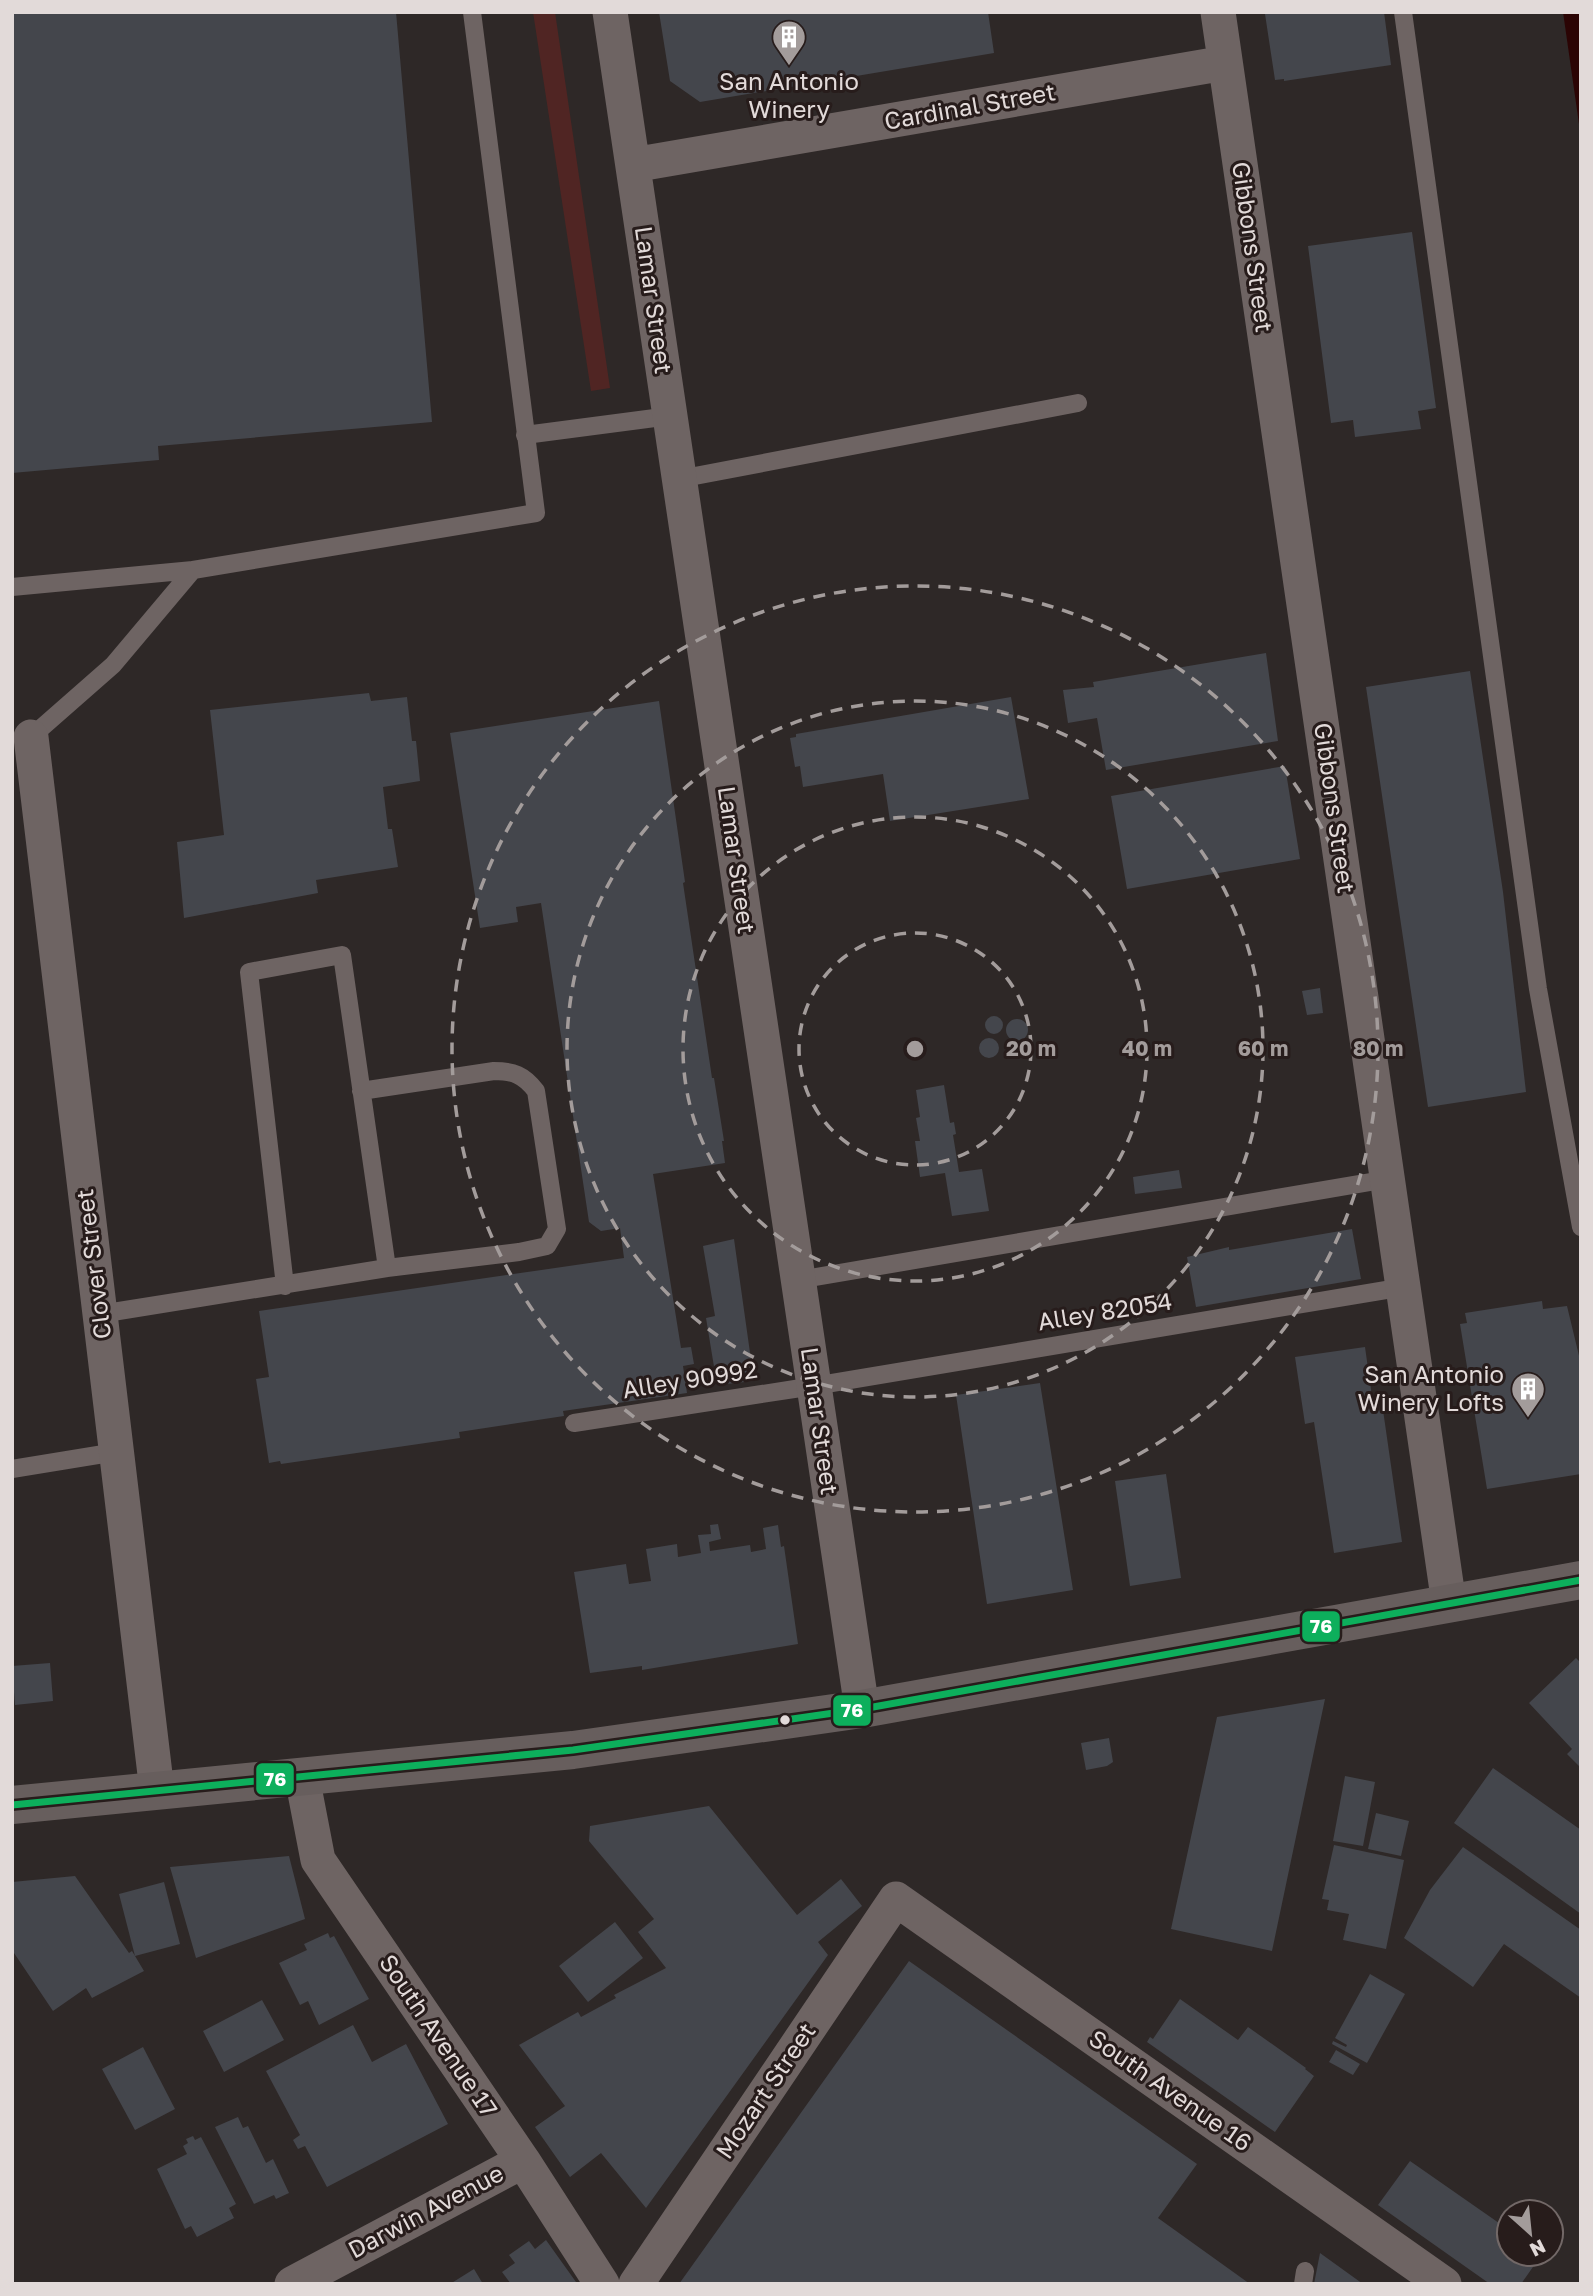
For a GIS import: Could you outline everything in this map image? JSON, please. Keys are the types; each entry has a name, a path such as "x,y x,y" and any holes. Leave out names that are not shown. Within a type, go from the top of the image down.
{"main road":[{"path":"12,1805 573,1750 862,1709 1581,1580"}],"street":[{"name":"Lamar Street","path":"610,12 862,1709"},
{"name":"Gibbons Street","path":"1218,12 1449,1604"},
{"name":"Cardinal Street","path":"633,165 1225,63"},
{"name":"Clover Street","path":"31,737 157,1791"},
{"name":"South Avenue 17","path":"302,1777 317,1860 523,2161 602,2284"},
{"name":"Mozart Street","path":"636,2284 896,1899"},
{"name":"South Avenue 16","path":"896,1899 1444,2284"},
{"name":"Darwin Avenue","path":"292,2284 523,2161"}],"lane":[{"path":"12,587 193,570 536,513 472,12"},
{"path":"1403,12 1538,989 1581,1227"},
{"path":"679,479 1078,403"},
{"path":"526,435 670,416"},
{"path":"31,737 113,665 193,570"},
{"path":"285,1286 249,972 342,955 387,1268"},
{"path":"100,1314 387,1268 519,1252 547,1246 558,1229 536,1091 527,1079 511,1071 494,1071 361,1091"},
{"path":"798,1280 1388,1180"},
{"name":"Alley 82054","path":"814,1385 1404,1287"},
{"name":"Alley 90992","path":"574,1423 814,1385"},
{"path":"12,1469 116,1452"}],"shaded area":[{"path":"533,12 555,12 610,388 591,391"},
{"path":"1563,12 1581,12 1581,138"}],"building":[{"path":"12,12 396,12 432,422 158,446 159,460 12,473"},
{"name":"San Antonio Winery","path":"659,12 988,12 994,53 700,102 670,81"},
{"path":"1384,12 1391,65 1284,81 1275,80 1265,14"},
{"path":"1412,232 1436,408 1418,411 1421,429 1355,437 1353,420 1331,423 1308,246"},
{"path":"1266,653 1278,741 1106,770 1097,718 1068,723 1063,690 1094,687 1093,682"},
{"path":"1470,671 1503,892 1526,1092 1428,1107 1366,687"},
{"path":"369,693 371,701 407,697 412,741 416,741 420,781 383,787 388,829 392,829 398,867 316,880 318,893 184,918 177,842 224,835 210,710"},
{"path":"1011,697 1029,799 890,821 883,774 803,787 800,766 795,767 790,738 796,737 796,734"},
{"path":"659,701 685,882 683,883 724,1141 725,1163 653,1174 681,1348 691,1347 694,1364 683,1366 687,1393 563,1411 564,1416 459,1432 460,1438 281,1464 280,1461 269,1463 256,1379 269,1377 259,1311 624,1258 620,1228 601,1231 589,1222 541,903 516,907 518,922 480,928 450,733"},
{"path":"1285,766 1300,859 1127,889 1111,796"},
{"path":"1320,988 1323,1013 1307,1015 1302,991"},
{"path":"994,1016 1000,1019 1003,1025 1000,1031 994,1034 988,1031 985,1025 988,1019"},
{"path":"1017,1019 1027,1026 1028,1030 1021,1040 1017,1041 1007,1034 1006,1030 1013,1020"},
{"path":"989,1038 996,1041 999,1048 996,1055 989,1058 982,1055 979,1048 982,1041"},
{"path":"944,1085 950,1123 954,1122 956,1134 953,1135 959,1172 982,1169 989,1211 952,1216 945,1173 920,1177 915,1141 920,1141 916,1118 920,1117 916,1090"},
{"path":"1179,1170 1182,1188 1135,1194 1133,1177"},
{"path":"1352,1229 1361,1279 1196,1307 1187,1257 1229,1247 1229,1250"},
{"path":"734,1239 754,1381 717,1385 706,1318 715,1316 703,1246"},
{"name":"San Antonio Winery Lofts","path":"1542,1301 1543,1309 1567,1306 1581,1364 1581,1474 1487,1489 1460,1324 1467,1323 1465,1313"},
{"path":"1365,1347 1374,1411 1383,1410 1402,1542 1334,1553 1314,1422 1305,1424 1295,1357"},
{"path":"1040,1383 1073,1590 987,1604 956,1395"},
{"path":"1166,1474 1181,1578 1130,1586 1115,1481"},
{"path":"718,1524 721,1539 709,1542 710,1551 750,1545 751,1552 766,1549 763,1528 778,1525 781,1547 784,1546 798,1644 642,1670 642,1666 590,1673 574,1572 626,1564 629,1584 651,1581 646,1549 677,1544 678,1557 701,1553 698,1535 711,1534 710,1525"},
{"path":"1576,1658 1581,1663 1581,1768 1567,1754 1572,1749 1529,1703"},
{"path":"50,1663 53,1701 15,1705 12,1666"},
{"path":"1325,1699 1272,1951 1171,1929 1217,1717"},
{"path":"1109,1738 1113,1762 1107,1766 1086,1770 1081,1743"},
{"path":"1493,1768 1581,1830 1581,1914 1454,1823"},
{"path":"1345,1776 1375,1782 1363,1846 1333,1841"},
{"path":"709,1806 797,1915 841,1879 862,1906 818,1942 828,1955 646,2208 601,2153 570,2177 535,2127 565,2106 519,2045 578,2012 581,2017 616,1998 614,1995 666,1968 638,1932 654,1919 589,1841 590,1826"},
{"path":"1376,1813 1409,1821 1401,1856 1368,1849"},
{"path":"1334,1845 1404,1860 1386,1949 1343,1940 1349,1914 1327,1910 1329,1900 1322,1899"},
{"path":"1463,1847 1581,1930 1581,1998 1504,1944 1473,1987 1404,1938 1430,1890"},
{"path":"289,1856 305,1919 196,1958 170,1867"},
{"path":"75,1876 144,1971 92,1998 86,1988 53,2011 12,1950 12,1882"},
{"path":"164,1882 180,1944 135,1956 119,1894"},
{"path":"615,1922 643,1958 588,2002 559,1966"},
{"path":"328,1933 330,1938 334,1936 369,1999 319,2025 308,2001 300,2005 279,1963 307,1950 304,1944"},
{"path":"909,1961 1197,2164 1158,2218 1250,2284 679,2284"},
{"path":"1370,1974 1405,1994 1367,2063 1332,2044 1333,2041 1346,2047 1347,2045 1335,2038"},
{"path":"1180,1999 1238,2040 1248,2027 1314,2076 1275,2132 1147,2042 1150,2037 1153,2039"},
{"path":"262,2000 284,2040 224,2072 203,2031"},
{"path":"353,2025 372,2062 406,2044 448,2124 327,2187 305,2146 298,2149 293,2140 300,2135 266,2071"},
{"path":"143,2047 175,2109 135,2130 102,2069"},
{"path":"1336,2050 1360,2064 1353,2075 1329,2062"},
{"path":"238,2117 243,2128 248,2126 266,2163 273,2159 289,2193 276,2199 274,2195 254,2204 215,2127"},
{"path":"193,2136 195,2140 201,2137 236,2204 229,2208 234,2218 197,2237 191,2226 185,2229 157,2169 187,2154 183,2146 188,2143 186,2139"},
{"path":"1410,2161 1495,2220 1495,2268 1532,2268 1521,2284 1490,2284 1378,2205"},
{"path":"546,2240 576,2282 511,2284 502,2272 515,2263 509,2255 529,2241 535,2249"},
{"path":"1320,2253 1363,2284 1314,2284"},
{"path":"474,2269 483,2284 450,2284"}],"transit line":[{"name":"76","path":"12,1805 573,1750 862,1709 1581,1580"}],"place":[{"name":"San Antonio Winery","path":"789,67"},
{"name":"San Antonio Winery Lofts","path":"1528,1419"}]}
